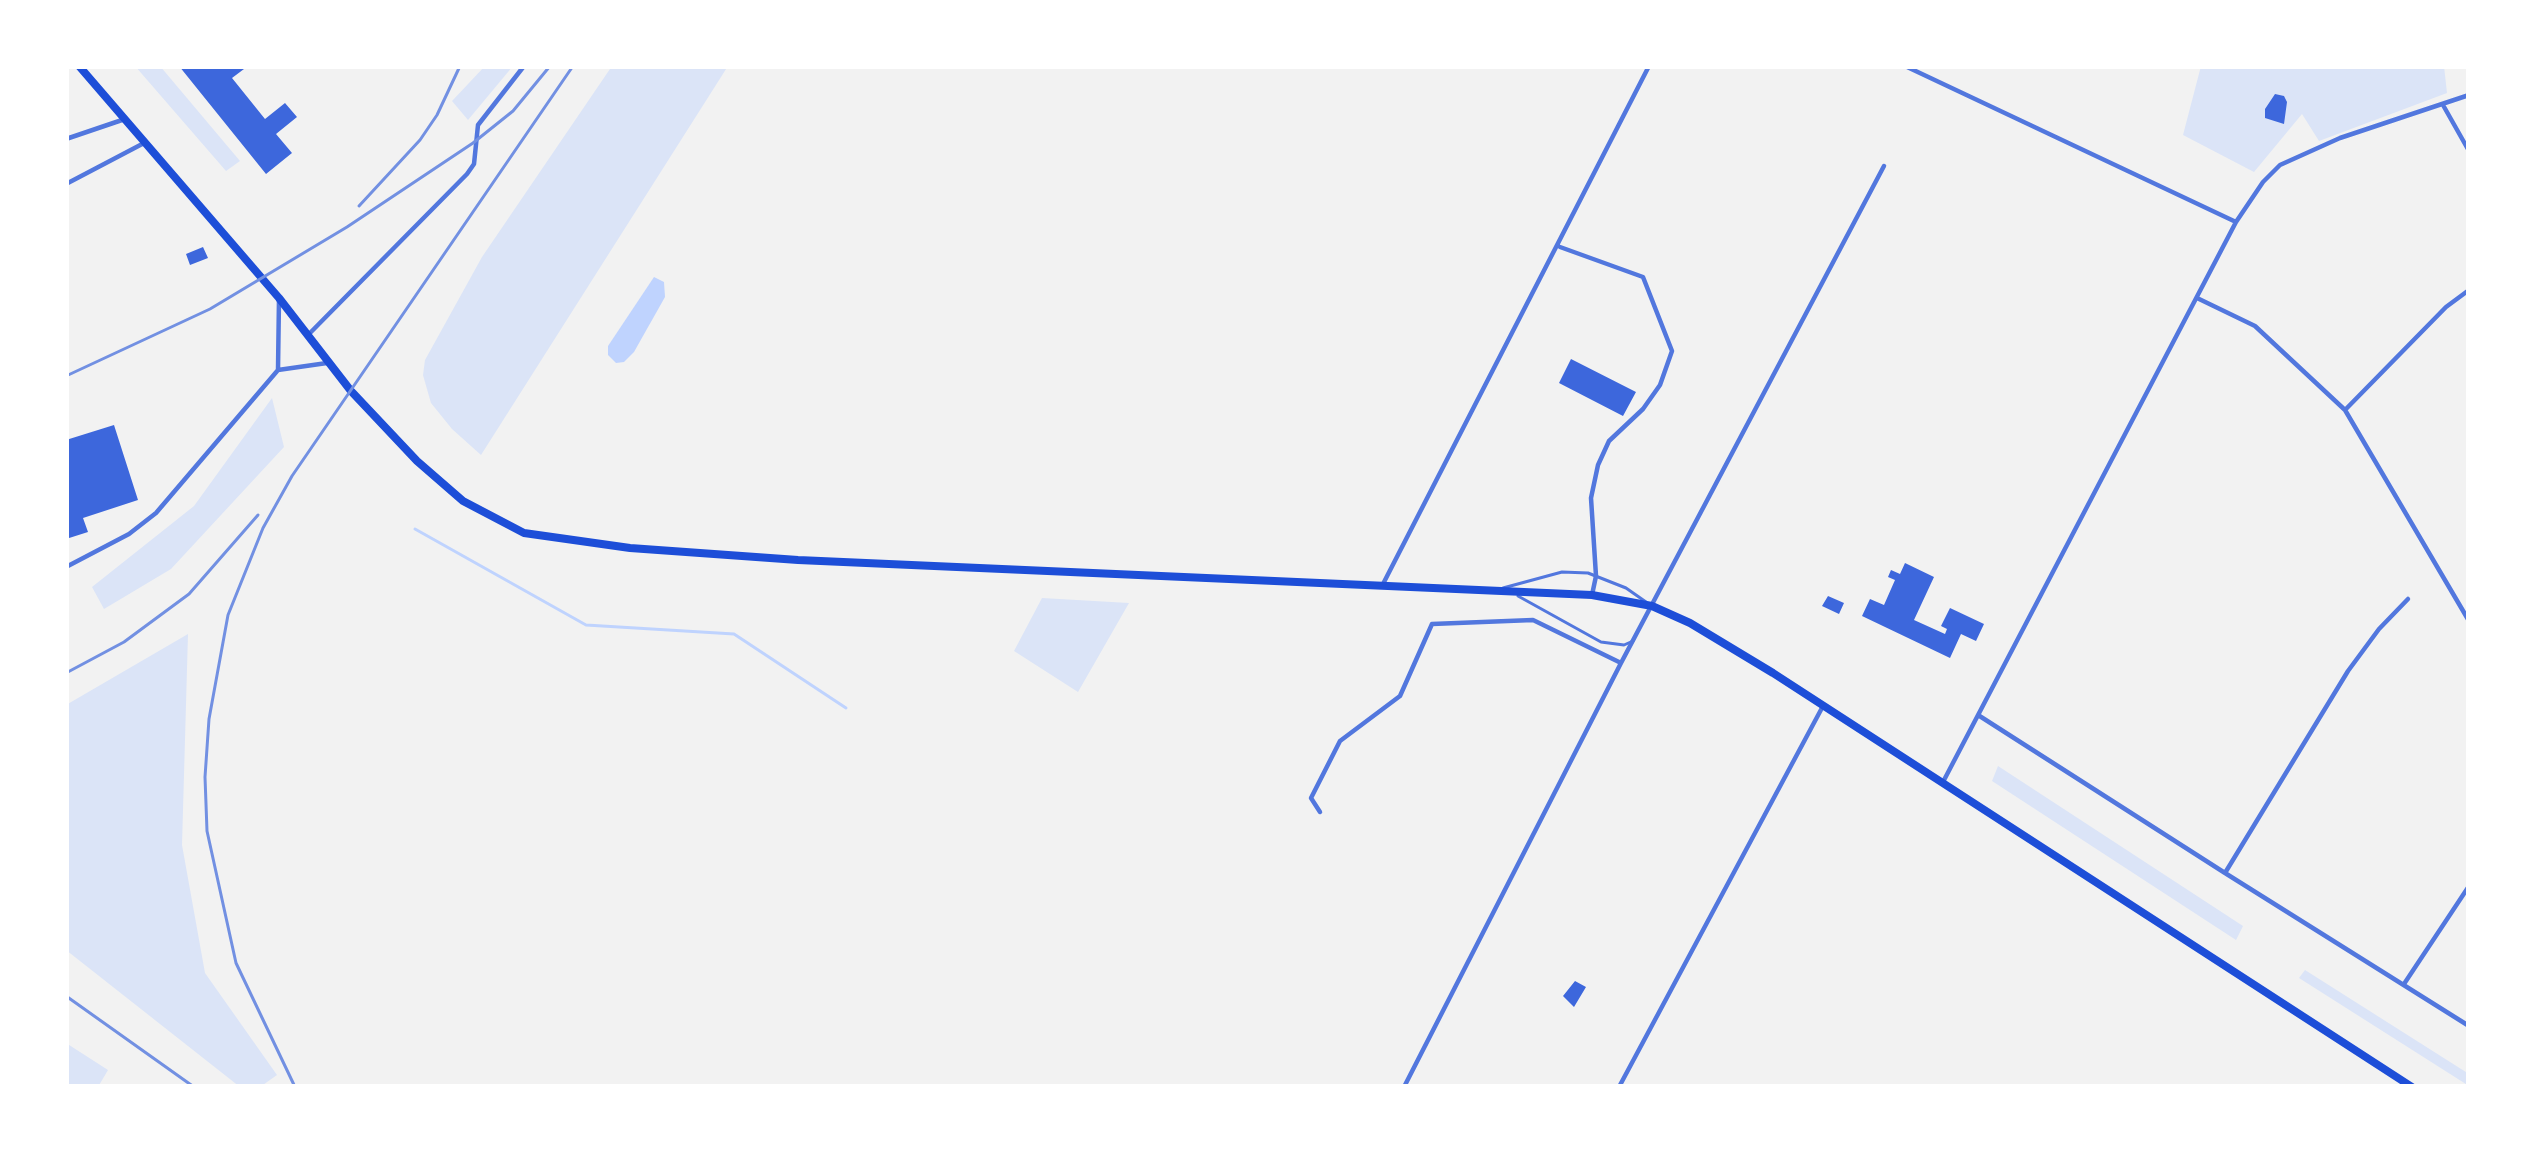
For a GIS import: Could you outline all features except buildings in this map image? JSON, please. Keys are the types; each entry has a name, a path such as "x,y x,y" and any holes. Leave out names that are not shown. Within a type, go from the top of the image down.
{"main road":[{"path":"79,66 382,424 441,482 491,518 524,533 630,548 798,560 1592,596 1652,606 1690,622 1824,705 2412,1087"}],"street":[{"path":"309,334 467,174 474,164 478,125 524,66"},
{"path":"1382,586 1649,66"},
{"path":"1905,66 2236,222"},
{"path":"1943,782 2236,222 2263,182 2280,165 2339,139 2469,95"},
{"path":"2444,105 2469,151"},
{"path":"66,140 125,119"},
{"path":"66,184 146,142"},
{"path":"1404,1087 1884,166"},
{"path":"1558,246 1642,278 1672,351 1660,385 1609,441 1598,465 1591,498 1596,576 1592,596"},
{"path":"2345,410 2446,307 2469,290"},
{"path":"66,567 129,534 156,513 278,370 279,298"},
{"path":"2196,298 2235,314 2272,340 2345,410 2469,621"},
{"path":"278,370 328,362"},
{"path":"2225,873 2348,671 2408,598"},
{"path":"1320,812 1311,798 1340,741 1400,696 1432,624 1533,620 1621,663"},
{"path":"1619,1087 1824,705"},
{"path":"1978,715 2469,1025"},
{"path":"2404,984 2469,886"}],"lane":[{"path":"1490,591 1562,572 1596,576 1652,606"},
{"path":"1511,592 1601,642 1624,646 1633,641"}],"shaded area":[{"path":"135,66 160,66 240,161 226,171"},
{"path":"485,66 513,66 468,120 452,101"},
{"path":"612,66 728,66 481,455 431,403 423,375 425,360 482,257"},
{"path":"2201,66 2444,66 2447,93 2319,141 2302,114 2254,172 2183,135"},
{"path":"272,398 284,447 171,569 104,609 92,587 194,506"},
{"path":"1042,598 1129,603 1078,692 1014,651"},
{"path":"188,634 182,845 205,973 277,1075 260,1087 240,1087 66,950 66,705"},
{"path":"1998,766 2243,926 2236,940 1992,781"},
{"path":"2305,970 2469,1074 2469,1086 2299,978"},
{"path":"66,1043 108,1070 98,1087 66,1087"}],"water":[{"path":"654,277 664,282 665,297 634,352 616,363 608,355 608,346"}],"waterway":[{"path":"415,529 586,625 734,634 846,708"}],"railway":[{"path":"359,206 420,140 460,66"},
{"path":"66,376 210,309 347,227 473,143 513,111 550,66"},
{"path":"295,1087 236,963 207,831 209,719 228,615 263,528 292,476 573,66"},
{"path":"66,673 124,642 189,594 258,515"},
{"path":"66,996 194,1087"}]}
